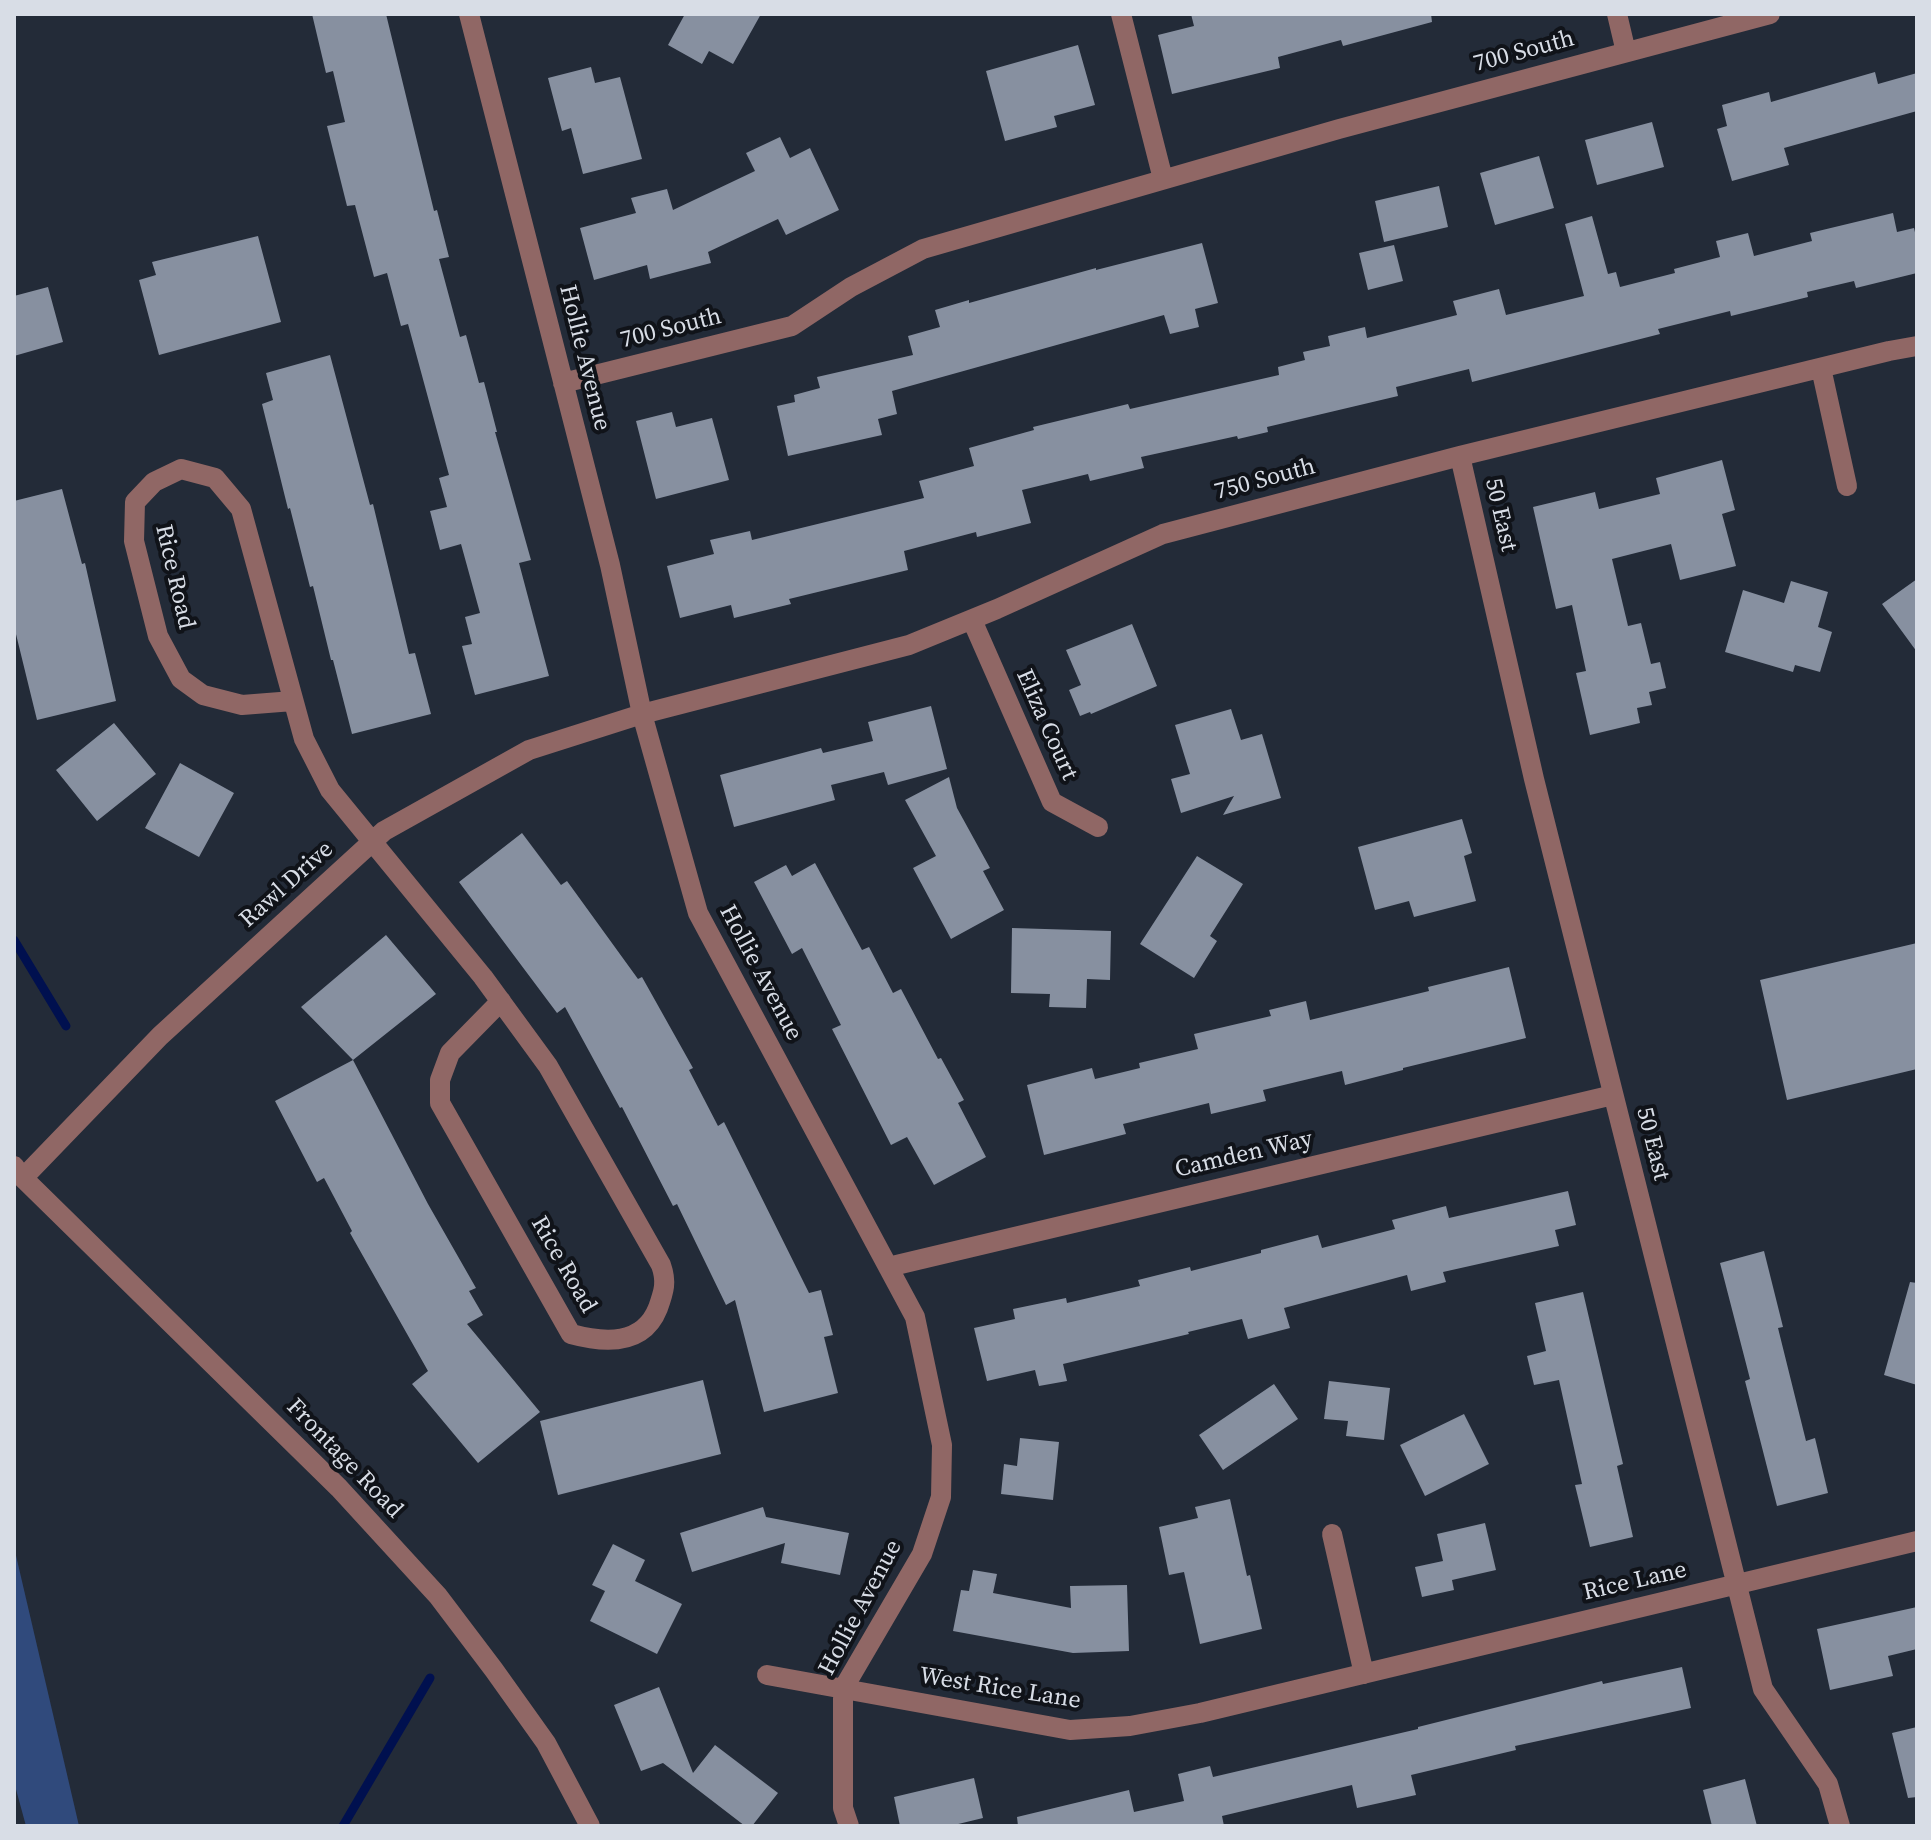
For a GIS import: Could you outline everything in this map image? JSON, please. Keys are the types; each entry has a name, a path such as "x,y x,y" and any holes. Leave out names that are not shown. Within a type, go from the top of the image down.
{"street":[{"name":"Hollie Avenue","path":"469,14 610,565 642,714 698,913 915,1317 942,1445 941,1497 922,1554 843,1689 843,1808 849,1826"},
{"path":"1121,14 1163,179"},
{"path":"1617,14 1626,52"},
{"name":"700 South","path":"563,383 792,326 851,287 923,249 1339,129 1770,14"},
{"name":"750 South","path":"642,714 909,645 1163,534 1460,456 1917,346"},
{"path":"1821,368 1847,486"},
{"name":"50 East","path":"1460,456 1534,779 1763,1689 1828,1784 1840,1826"},
{"name":"Rice Road","path":"293,701 242,705 203,695 181,679 158,636 134,541 135,502 154,482 181,469 215,478 241,509 304,739 330,790 483,977 501,1001 548,1066 661,1265 665,1278 663,1295 655,1315 640,1332 611,1341 571,1334 440,1103 440,1080 450,1053 501,1001"},
{"name":"Eliza Court","path":"972,620 1052,802 1098,827"},
{"name":"Rawl Drive","path":"19,1172 160,1036 384,831 529,750 642,714"},
{"name":"Camden Way","path":"888,1267 1613,1095"},
{"name":"Frontage Road","path":"19,1172 339,1488 438,1596 546,1743 590,1826"},
{"path":"1332,1534 1364,1674"},
{"name":"Rice Lane","path":"1364,1674 1917,1541"},
{"name":"West Rice Lane","path":"767,1675 1070,1730 1130,1726 1200,1713 1364,1674"}],"shaded area":[{"path":"14,1547 79,1826 26,1826 14,1782"}],"building":[{"path":"312,14 386,14 434,211 437,210 449,257 439,259 460,337 466,335 479,383 484,382 531,560 519,563 549,676 475,695 462,646 472,644 465,617 480,613 461,544 440,550 430,511 447,507 439,478 449,475 408,324 401,326 387,273 374,277 355,205 347,206 327,126 345,122 333,71 326,73"},
{"path":"685,14 761,14 733,64 709,51 702,64 668,45"},
{"path":"1191,14 1431,14 1432,22 1343,46 1341,40 1278,57 1280,68 1172,94 1158,35 1194,26"},
{"path":"1078,45 1095,105 1054,116 1057,127 1005,141 986,71"},
{"path":"591,67 595,83 620,77 642,159 583,174 571,128 562,131 548,78"},
{"path":"1875,72 1878,84 1917,73 1917,111 1784,148 1789,165 1732,181 1717,129 1727,126 1722,105 1769,92 1771,102"},
{"path":"1652,122 1664,167 1597,185 1585,140"},
{"path":"780,137 790,158 810,148 839,210 786,235 778,219 708,252 711,263 650,279 647,265 594,280 580,228 636,213 631,198 667,189 673,210 755,171 746,153"},
{"path":"1539,156 1554,208 1495,225 1480,173"},
{"path":"1439,186 1448,227 1384,242 1375,201"},
{"path":"1893,213 1897,232 1914,228 1917,273 1856,288 1854,281 1807,292 1808,297 1731,316 1730,311 1658,329 1660,334 1472,382 1469,369 1396,387 1398,396 1267,427 1268,432 1141,457 1144,468 1090,481 1088,474 1022,490 1031,523 977,537 976,532 904,551 908,570 789,599 791,604 734,618 731,605 680,618 667,566 714,554 710,540 750,531 752,540 924,498 919,481 974,466 969,448 1034,430 1033,427 1128,404 1130,409 1279,375 1278,367 1305,360 1303,352 1330,346 1328,336 1365,327 1367,338 1457,315 1453,301 1499,289 1506,315 1584,296 1565,224 1592,216 1608,274 1616,272 1620,287 1720,257 1716,241 1748,233 1754,256 1812,241 1810,233"},
{"path":"258,236 281,322 159,355 139,280 156,275 152,262"},
{"path":"1202,243 1218,303 1195,309 1199,327 1170,334 1164,315 892,391 897,414 878,419 882,435 788,456 777,406 795,402 794,395 820,388 817,377 913,355 908,336 940,327 935,310"},
{"path":"1394,245 1403,281 1368,290 1359,253"},
{"path":"48,287 63,342 14,356 14,296"},
{"path":"330,355 370,505 373,504 409,654 415,653 431,714 352,734 313,586 310,587 288,509 262,404 273,400 266,373"},
{"path":"672,412 676,427 712,418 729,480 656,499 636,421"},
{"path":"1722,460 1735,510 1722,514 1736,566 1680,580 1671,544 1612,559 1628,626 1641,623 1651,664 1660,662 1666,688 1649,692 1652,705 1637,708 1640,723 1590,735 1576,673 1586,671 1572,605 1556,609 1533,507 1595,492 1599,509 1660,494 1656,478"},
{"path":"62,489 82,564 85,563 116,701 37,720 14,626 14,501"},
{"path":"1917,579 1917,652 1882,604"},
{"path":"1791,581 1828,592 1818,627 1832,632 1820,672 1795,665 1793,672 1725,652 1743,590 1784,603"},
{"path":"1132,624 1157,686 1080,716 1069,690 1081,685 1066,650"},
{"path":"931,706 947,769 888,785 884,772 831,785 835,800 734,827 720,775 821,748 823,753 873,741 868,722"},
{"path":"1231,709 1241,740 1262,734 1281,798 1223,815 1234,796 1181,813 1171,779 1190,774 1175,725"},
{"path":"114,723 156,774 97,821 56,770"},
{"path":"180,763 234,793 199,857 145,828"},
{"path":"949,777 957,808 990,868 983,871 1004,910 951,939 913,868 936,856 905,800"},
{"path":"1462,819 1472,853 1464,856 1476,901 1414,917 1409,901 1375,910 1358,847"},
{"path":"522,833 561,885 567,881 638,979 642,977 693,1068 689,1070 718,1126 724,1122 809,1293 821,1290 833,1335 824,1337 838,1393 764,1412 735,1300 726,1305 677,1204 673,1206 565,1007 557,1013 459,882"},
{"path":"1197,856 1243,884 1210,936 1217,941 1194,978 1140,944"},
{"path":"815,863 862,950 869,947 893,993 901,989 964,1100 958,1103 986,1157 934,1185 907,1137 891,1145 832,1029 841,1025 802,948 792,954 754,882 786,865 792,876"},
{"path":"1012,928 1111,931 1110,980 1087,979 1086,1008 1049,1007 1050,994 1011,993"},
{"path":"386,935 436,994 353,1060 301,1007"},
{"path":"1917,943 1917,1069 1787,1100 1760,980"},
{"path":"1509,967 1526,1038 1345,1085 1342,1071 1263,1090 1266,1101 1211,1114 1209,1103 1123,1124 1126,1134 1044,1155 1027,1085 1092,1068 1095,1079 1140,1068 1139,1063 1198,1049 1194,1034 1271,1016 1269,1010 1306,1001 1310,1020 1429,991 1428,987"},
{"path":"353,1060 476,1288 469,1291 483,1315 467,1324 540,1412 478,1463 412,1384 428,1371 350,1233 352,1231 324,1178 317,1182 275,1101"},
{"path":"1568,1191 1576,1225 1555,1230 1559,1246 1443,1272 1446,1282 1411,1291 1407,1275 1284,1308 1290,1328 1248,1339 1242,1319 1063,1364 1067,1381 1039,1386 1035,1370 987,1381 974,1328 1015,1319 1013,1309 1066,1298 1067,1303 1140,1286 1138,1280 1190,1267 1191,1271 1318,1235 1322,1248 1395,1229 1392,1220 1446,1206 1449,1218"},
{"path":"1764,1251 1783,1327 1778,1328 1806,1441 1815,1438 1828,1493 1777,1506 1745,1381 1750,1379 1720,1263"},
{"path":"1910,1282 1917,1283 1917,1385 1884,1375"},
{"path":"1583,1292 1623,1464 1617,1466 1633,1537 1590,1547 1575,1485 1582,1484 1559,1380 1534,1385 1527,1356 1546,1351 1535,1303"},
{"path":"703,1380 721,1454 558,1495 540,1421"},
{"path":"1329,1381 1390,1388 1384,1440 1346,1436 1348,1421 1324,1419"},
{"path":"1274,1384 1298,1419 1223,1470 1199,1435"},
{"path":"1464,1414 1489,1464 1425,1496 1400,1445"},
{"path":"1020,1438 1059,1442 1053,1500 1001,1494 1004,1464 1017,1466"},
{"path":"1230,1499 1262,1629 1200,1644 1184,1572 1169,1575 1159,1527 1198,1518 1195,1507"},
{"path":"763,1507 766,1517 849,1533 840,1575 781,1563 785,1543 692,1572 680,1533"},
{"path":"1485,1523 1496,1570 1452,1580 1454,1590 1422,1597 1415,1567 1443,1561 1437,1534"},
{"path":"613,1544 645,1560 635,1581 682,1604 657,1654 590,1621 605,1591 592,1585"},
{"path":"973,1570 997,1574 993,1593 1071,1608 1070,1586 1127,1585 1129,1651 1073,1653 953,1631 961,1590 969,1591"},
{"path":"1917,1607 1917,1649 1888,1656 1893,1676 1830,1690 1817,1629"},
{"path":"1682,1667 1691,1708 1515,1746 1516,1750 1411,1775 1416,1795 1357,1808 1352,1785 1222,1816 1224,1826 1018,1826 1017,1817 1129,1790 1134,1812 1184,1801 1178,1774 1210,1766 1213,1777 1418,1729 1602,1681 1603,1684"},
{"path":"659,1687 693,1773 715,1745 778,1793 752,1826 745,1826 663,1763 641,1771 614,1705"},
{"path":"1917,1727 1917,1797 1908,1798 1892,1733"},
{"path":"974,1778 983,1818 950,1826 900,1826 894,1797"},
{"path":"1745,1779 1757,1826 1712,1826 1703,1790"}],"waterway":[{"path":"14,940 66,1026"},
{"path":"343,1826 430,1678"}]}
